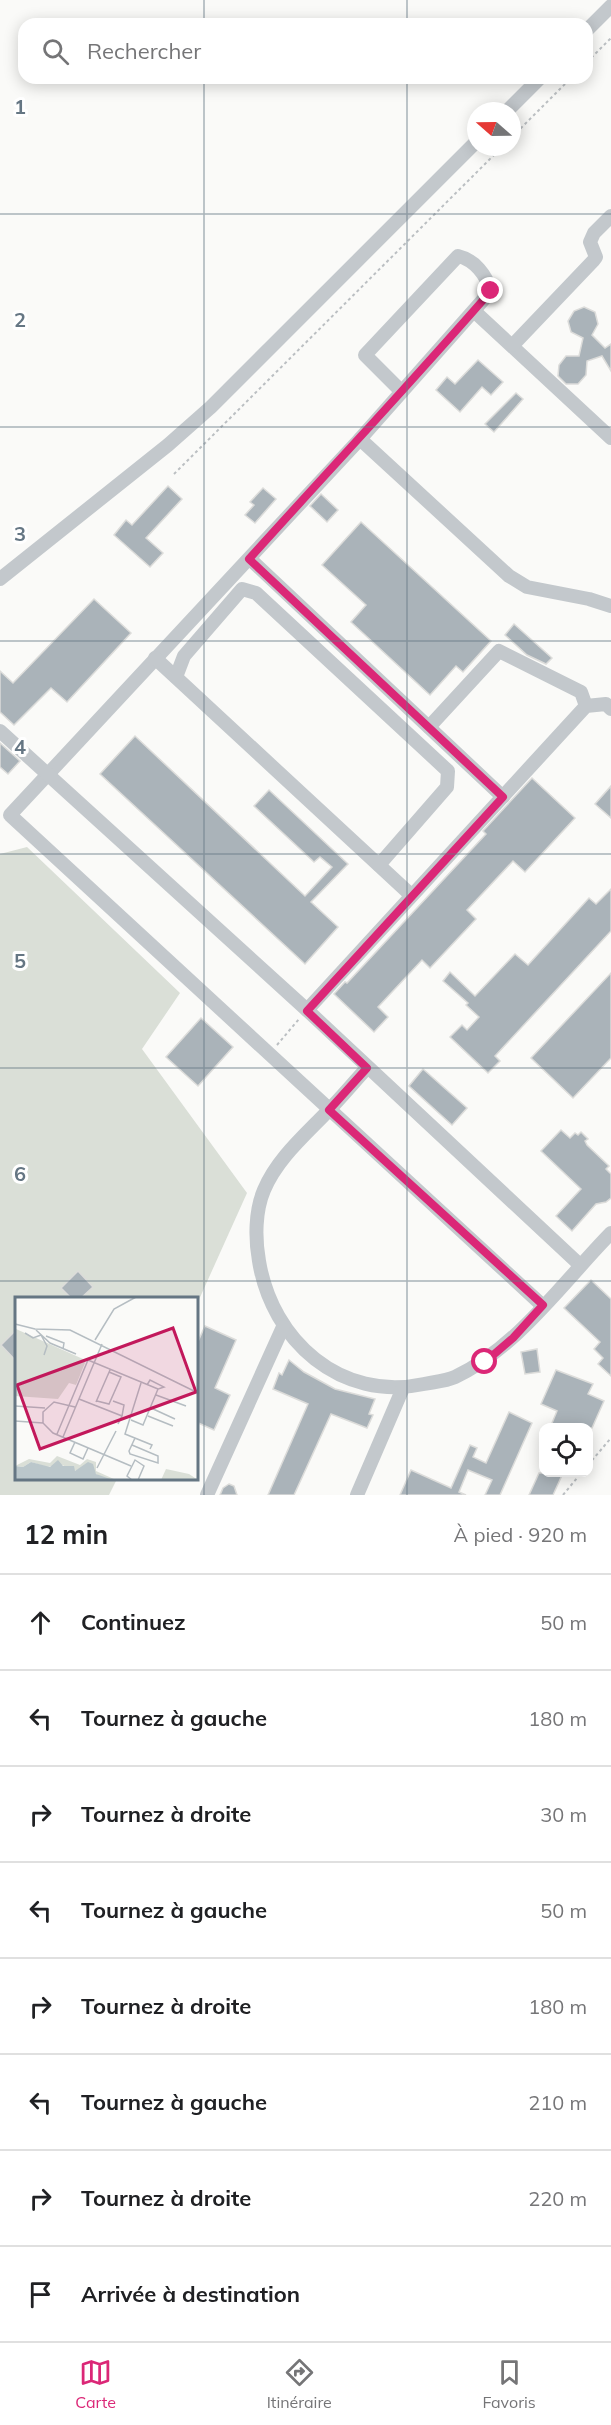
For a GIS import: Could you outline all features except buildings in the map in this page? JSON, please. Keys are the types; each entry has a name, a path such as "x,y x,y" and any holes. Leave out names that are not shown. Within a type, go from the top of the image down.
{"street":[{"path":"593,24 611,6"},
{"path":"516,102 534,84"},
{"path":"0,579 168,445 211,407 467,151"},
{"path":"513,345 593,261 596,257 590,242 591,238 611,216"},
{"path":"402,392 365,355 458,256 468,259 487,278 491,291 474,311 402,392 360,439 10,815 543,1305"},
{"path":"474,311 610,434"},
{"path":"360,439 509,576 527,587 590,598 611,606"},
{"path":"249,559 503,797"},
{"path":"176,677 183,656 242,589 256,593 440,763 448,771 447,787 379,865"},
{"path":"429,727 499,651 581,692 586,706"},
{"path":"155,658 411,895"},
{"path":"307,1011 586,706 606,704 611,709"},
{"path":"0,731 307,1011 580,1265"},
{"path":"367,1068 289,1151 264,1190 255,1236 263,1286 283,1327 310,1355 340,1377 375,1386 403,1388 452,1378 485,1362 513,1338 611,1233"},
{"path":"207,1495 283,1327"},
{"path":"357,1495 403,1388"}],"path":[{"path":"593,56 611,38"},
{"path":"521,128 565,84"},
{"path":"174,474 493,156"},
{"path":"269,1054 307,1011"},
{"path":"593,1459 611,1438"},
{"path":"563,1495 579,1477"}],"shaded area":[{"path":"27,847 180,993 142,1049 247,1193 198,1302 198,1297 15,1297 15,1480 116,1480 109,1495 0,1495 0,854"}],"route":[{"path":"485,1362 513,1338 543,1305 329,1110 367,1068 307,1011 503,797 249,559 360,439 491,291"}]}
